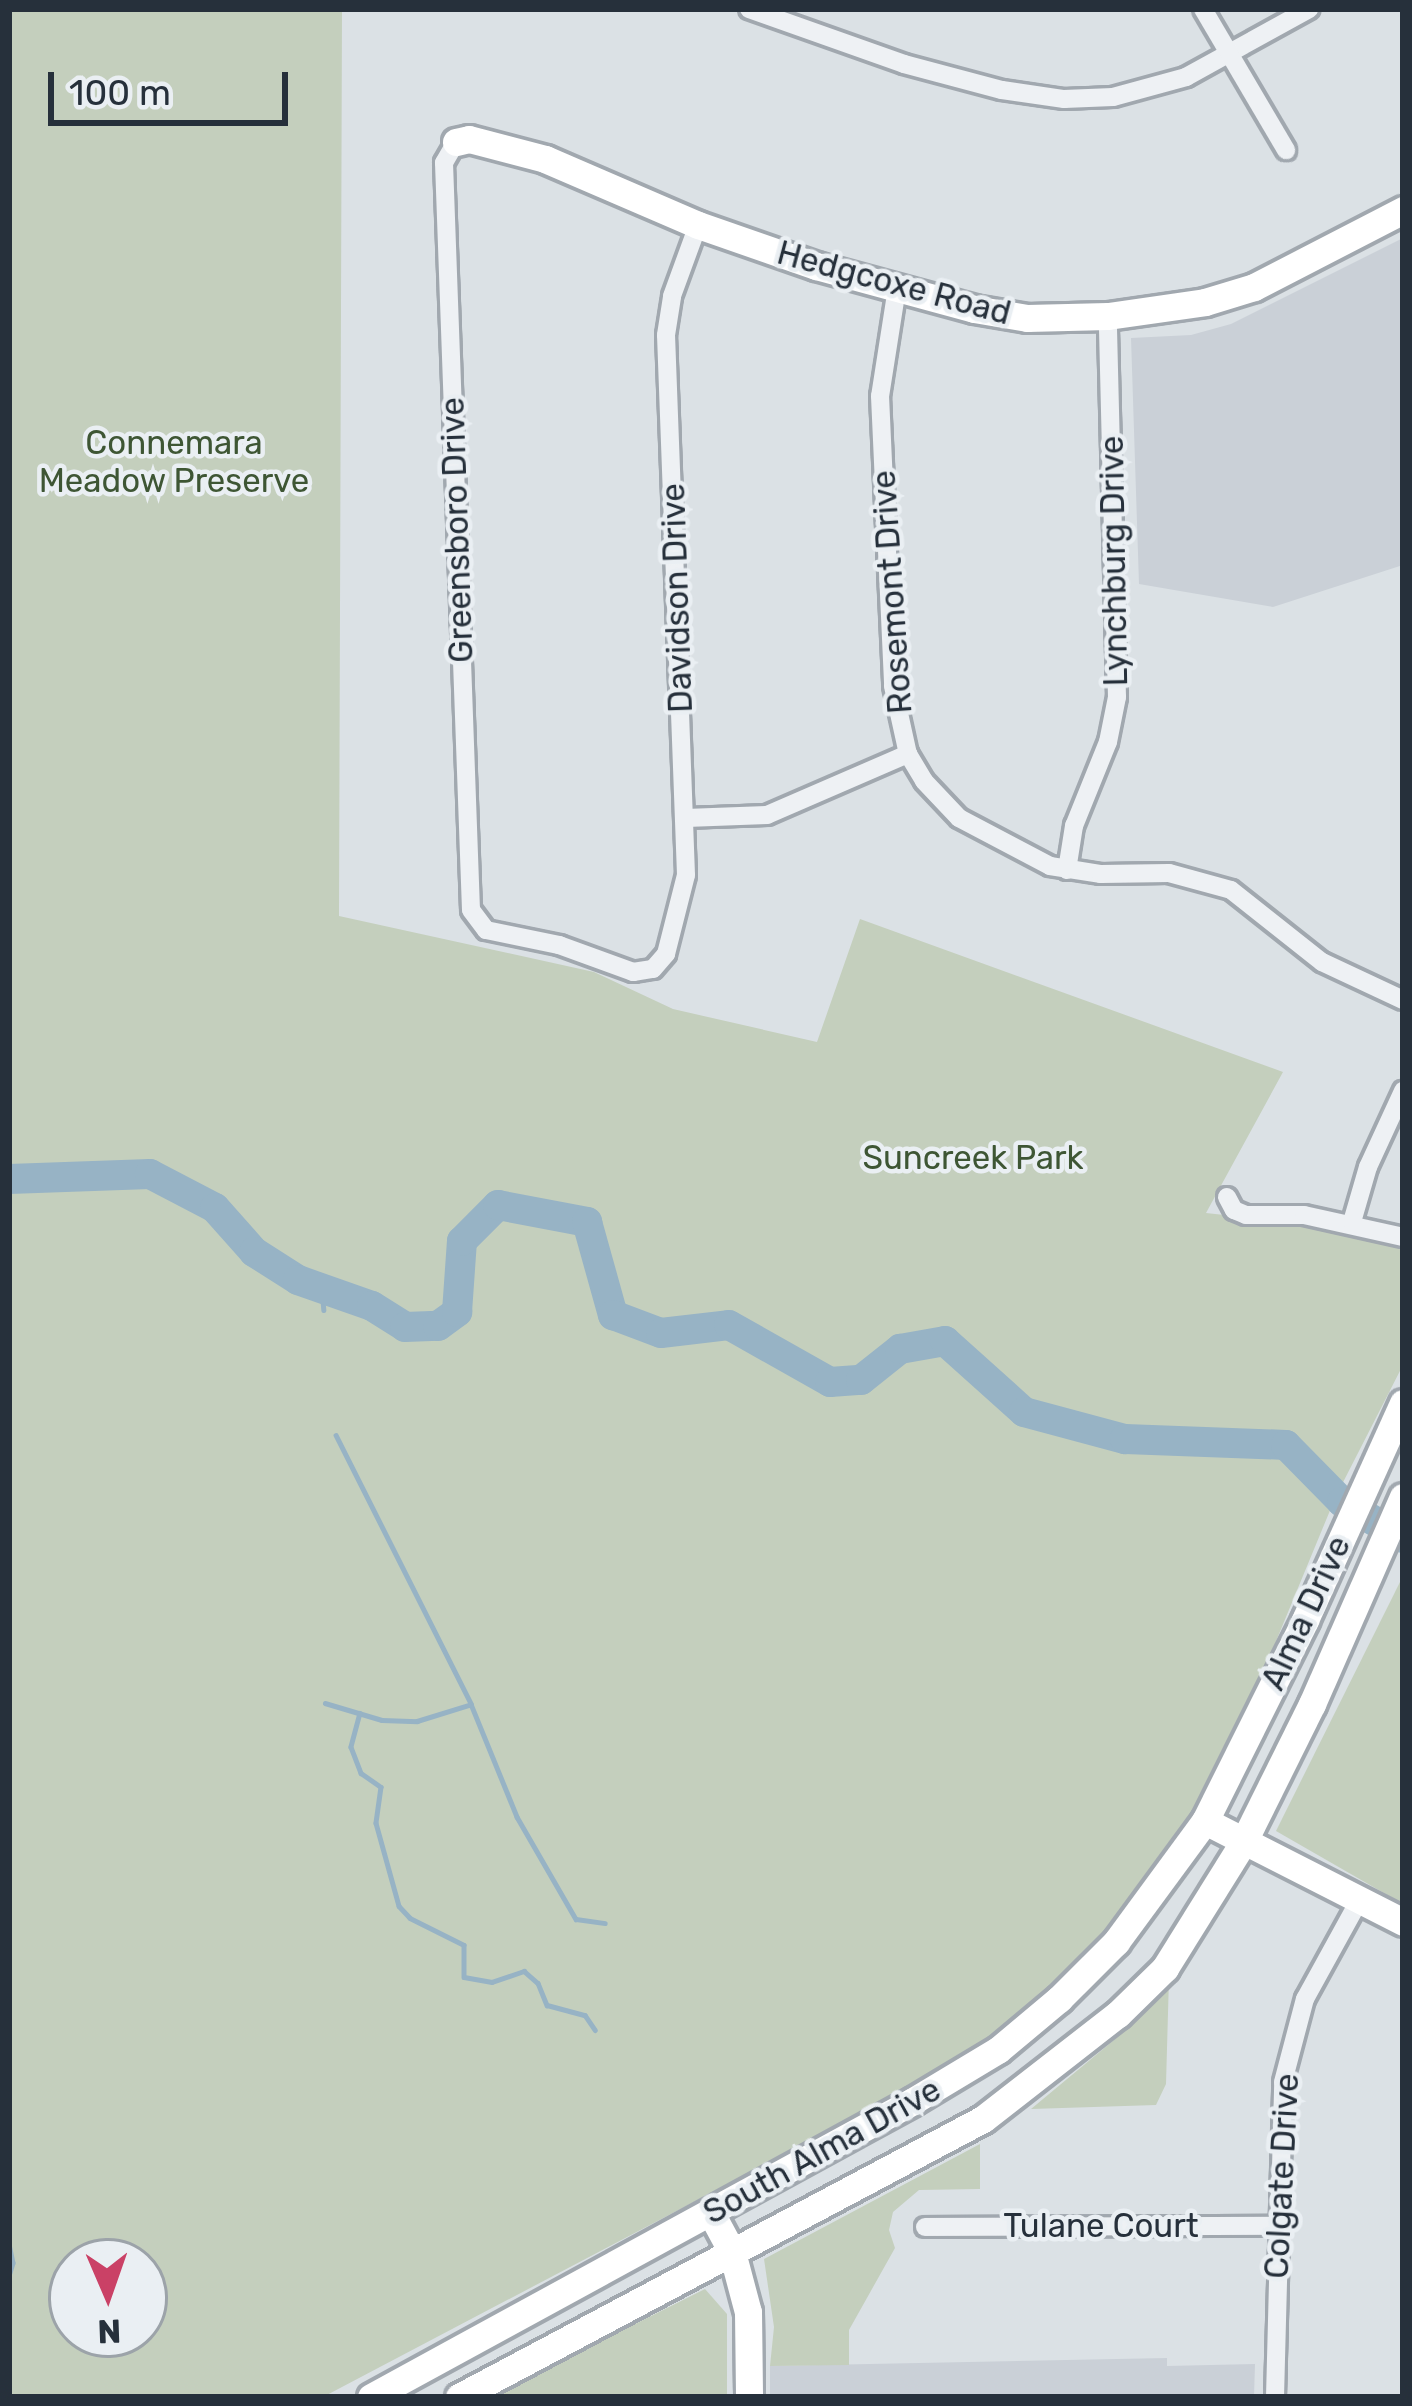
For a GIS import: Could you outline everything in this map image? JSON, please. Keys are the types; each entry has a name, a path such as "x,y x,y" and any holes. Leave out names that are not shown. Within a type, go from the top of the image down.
{"main road":[{"name":"Hedgcoxe Road","path":"456,142 469,140 545,159 698,225 897,288 1027,318 1108,316 1205,302 1254,287 1403,210"},
{"name":"Alma Drive","path":"1205,1821 1305,1620 1403,1403"},
{"name":"Alma Drive","path":"1244,1841 1403,1497"},
{"path":"1205,1821 1403,1922"},
{"name":"South Alma Drive","path":"371,2397 711,2213 998,2050 1116,1942 1205,1821"},
{"name":"South Alma Drive","path":"459,2397 983,2119 1064,2061 1166,1968 1244,1841"},
{"path":"711,2213 732,2252 748,2312 749,2397"}],"street":[{"path":"749,9 904,64 1002,90 1064,99 1113,97 1150,88 1229,54 1309,9"},
{"path":"1203,9 1286,150"},
{"name":"Greensboro Drive","path":"456,142 444,163 471,910 486,930 559,945 633,972 652,969"},
{"name":"Davidson Drive","path":"652,969 665,954 681,900 686,818 666,335 672,296 698,225"},
{"name":"Rosemont Drive","path":"897,288 880,395 892,686 908,754 958,818 1027,856 1067,870 1169,873 1210,882 1251,903 1322,962 1403,1000"},
{"name":"Lynchburg Drive","path":"1067,870 1074,826 1108,742 1118,697 1108,316"},
{"path":"686,818 766,815 908,754"},
{"path":"1352,1222 1368,1167 1403,1091"},
{"path":"1227,1197 1234,1210 1246,1215 1304,1214 1403,1237"},
{"name":"Colgate Drive","path":"1275,2397 1279,2123 1294,2029 1360,1899"},
{"name":"Tulane Court","path":"925,2227 1277,2226"}],"shaded area":[{"path":"1403,238 1403,565 1273,607 1139,584 1131,338 1191,335 1231,324"},
{"path":"1167,2358 1167,2366 1255,2364 1254,2397 770,2397 770,2366"}],"green space":[{"path":"9,9 342,9 339,916 594,972 673,1009 817,1042 860,919 1283,1072 1206,1213 1315,1225 1403,1248 1403,1365 1336,1496 1224,1767 1198,1820 1067,1984 954,2065 323,2397 9,2397"},
{"path":"1403,1576 1403,1904 1276,1831"},
{"path":"1169,1978 1166,2084 1156,2105 1031,2109 1114,2040"},
{"path":"980,2144 980,2189 919,2190 893,2212 889,2230 895,2248 849,2330 849,2365 770,2366 774,2327 764,2259"},
{"path":"705,2289 727,2314 727,2397 489,2397"}],"waterway":[{"path":"9,1179 150,1174 215,1208 254,1252 298,1280 372,1306 405,1327 438,1326 457,1312 462,1241 498,1205 587,1222 613,1315 661,1333 729,1325 830,1382 861,1380 900,1349 945,1341 1024,1412 1125,1439 1286,1445 1342,1502 1403,1538"},
{"path":"322,1289 324,1310"},
{"path":"336,1435 471,1704 517,1817 576,1919 605,1923"},
{"path":"325,1703 382,1720 417,1721 469,1705"},
{"path":"360,1713 351,1747 361,1773 381,1787 376,1823 399,1906 410,1918 464,1945 464,1977 492,1982 524,1971 538,1983 547,2005 585,2015 595,2030"},
{"path":"9,2244 13,2263 9,2276"}],"park label":[{"name":"Connemara Meadow Preserve","path":"174,462"},
{"name":"Suncreek Park","path":"973,1158"}]}
